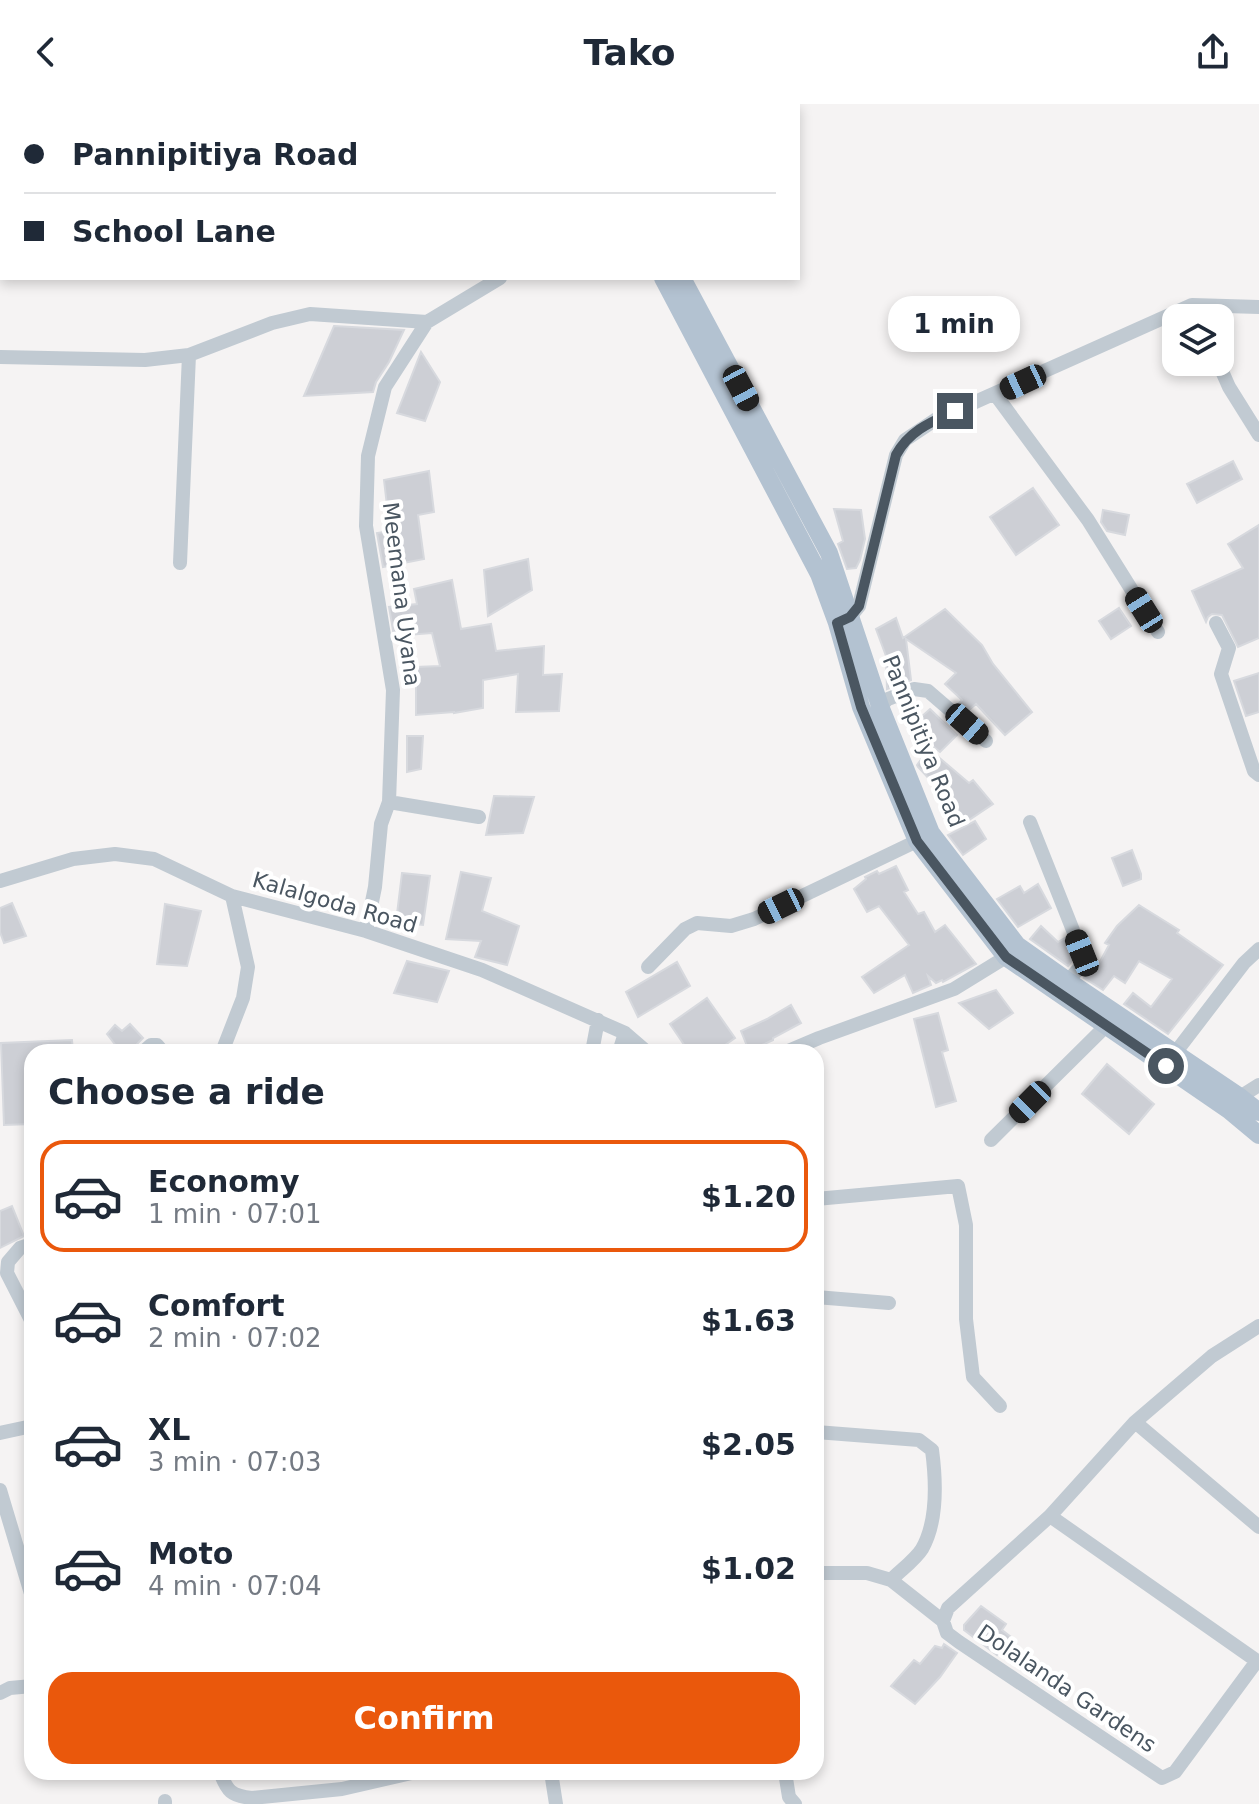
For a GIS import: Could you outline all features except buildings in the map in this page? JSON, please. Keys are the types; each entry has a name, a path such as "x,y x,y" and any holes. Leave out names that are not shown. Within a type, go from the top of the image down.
{"main road":[{"name":"Pannipitiya Road","path":"664,280 844,620 931,833 1012,951 1068,981 1234,1104 1259,1135"},
{"name":"Pannipitiya Road","path":"683,280 829,553 861,707 917,841 1012,951 1107,1025 1170,1059"},
{"name":"Pannipitiya Road","path":"1234,1104 1259,1112"}],"street":[{"path":"0,357 145,360 189,355 272,323 310,314 427,322 497,280"},
{"path":"1234,309 1259,307"},
{"name":"Meemana Uyana","path":"366,931 375,887 381,824 389,802 393,690 366,526 368,456 385,387 427,322"},
{"path":"844,620 859,606 896,455 905,440 935,420 1162,325"},
{"path":"180,563 189,355"},
{"path":"1224,376 1259,435"},
{"path":"995,394 1088,520 1158,632"},
{"path":"1216,623 1229,648 1221,674 1254,771 1259,775"},
{"path":"880,706 888,699 914,689 928,691 986,741"},
{"path":"389,802 479,817"},
{"path":"1030,822 1082,953 1081,966 1068,981"},
{"path":"648,967 685,929 697,923 731,926 754,919 917,841"},
{"name":"Kalalgoda Road","path":"0,881 73,859 115,854 154,859 232,896 366,931 482,970 598,1020 625,1033 638,1044"},
{"path":"225,1044 243,998 248,967 232,896"},
{"path":"1170,1059 1244,963 1259,949"},
{"path":"805,1044 954,989 1012,951"},
{"path":"594,1044 598,1020"},
{"path":"991,1140 1107,1025"},
{"path":"622,1044 625,1033"},
{"path":"1234,1104 1259,1085"},
{"path":"824,1198 958,1186 966,1225 966,1319 973,1377 1000,1406"},
{"path":"24,1247 8,1262 7,1273 24,1306"},
{"path":"824,1298 889,1303"},
{"path":"824,1573 867,1573 891,1580 943,1621 948,1608 1050,1516 1135,1422 1212,1356 1259,1326"},
{"path":"1135,1422 1258,1524"},
{"path":"0,1433 24,1428"},
{"path":"824,1433 919,1440 932,1450 936,1483 929,1531 921,1551 891,1580"},
{"path":"0,1490 24,1570"},
{"name":"Dolalanda Gardens","path":"943,1621 947,1633 959,1642 1162,1778 1175,1772 1258,1662 1050,1516"},
{"path":"0,1693 10,1688 24,1688"},
{"path":"223,1780 226,1789 239,1797 252,1798 342,1789 381,1780"},
{"path":"552,1780 556,1804"},
{"path":"786,1780 789,1797 795,1804"}],"route":[{"path":"955,411 905,440 896,455 859,606 850,617 837,623 861,707 917,841 1006,957 1166,1066"}]}
